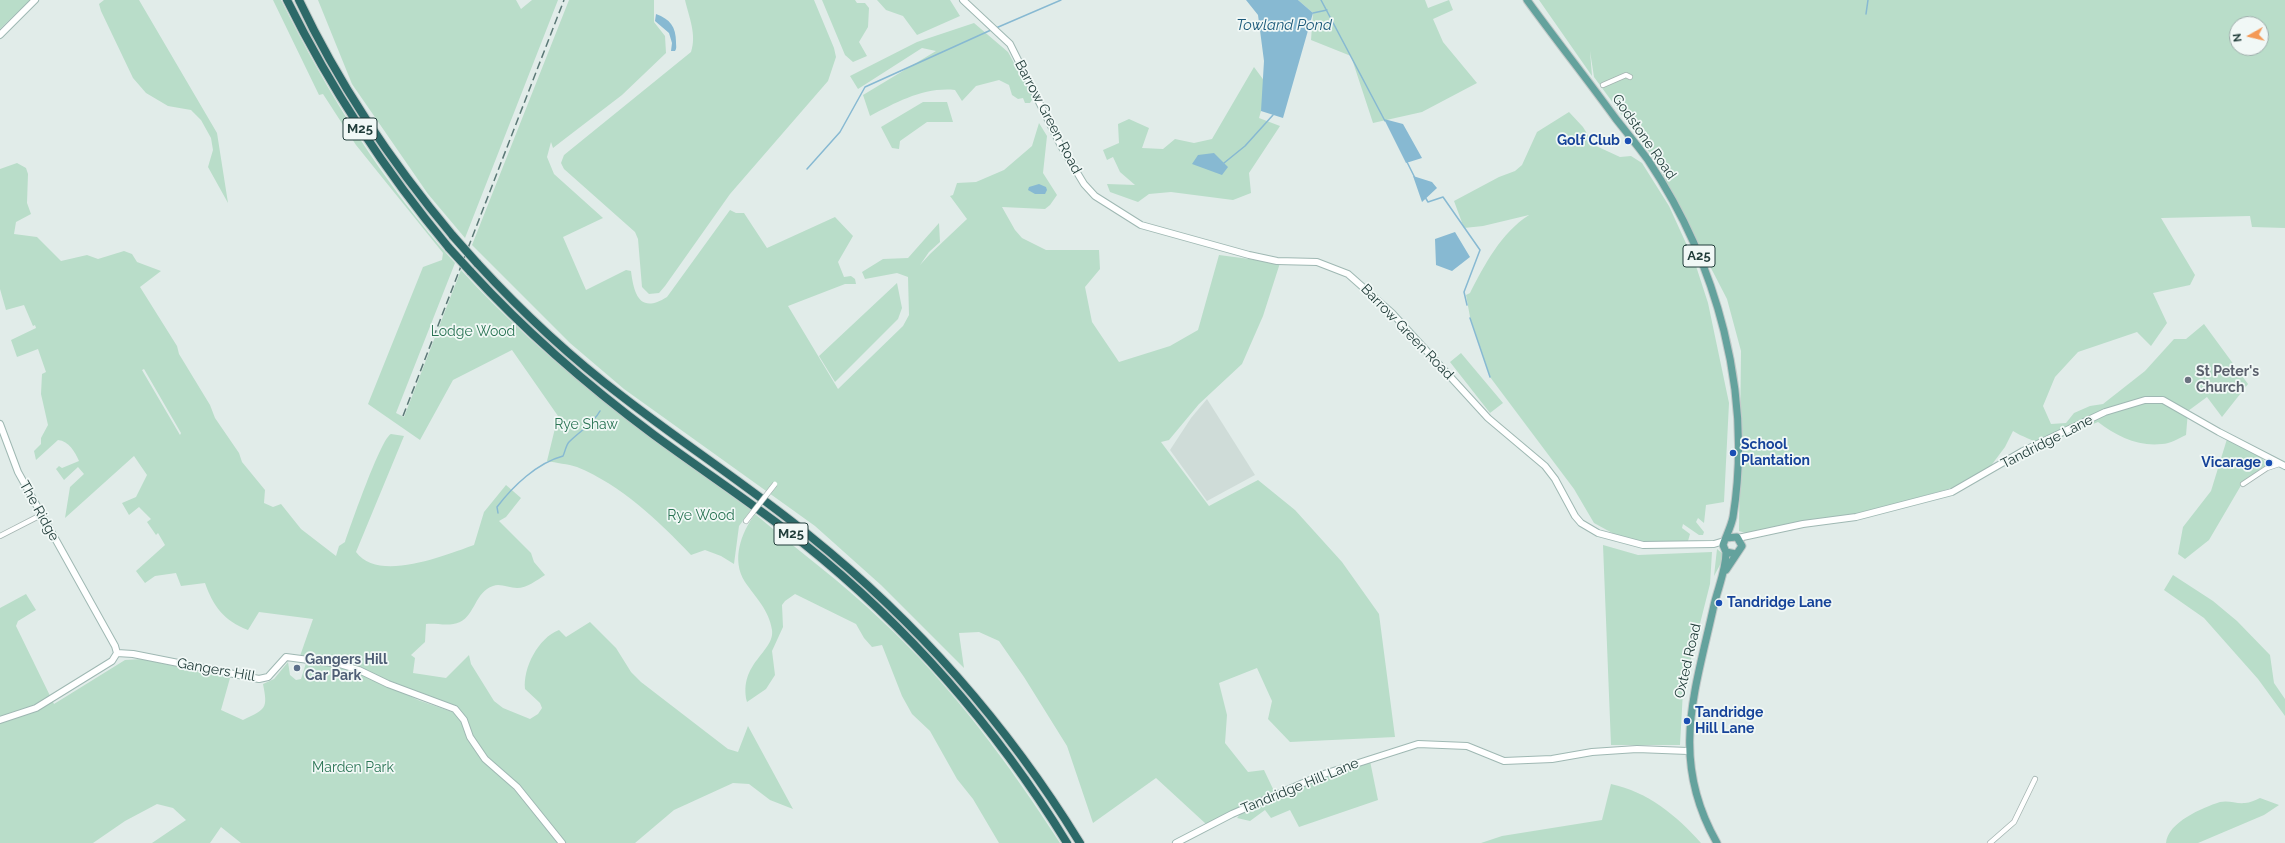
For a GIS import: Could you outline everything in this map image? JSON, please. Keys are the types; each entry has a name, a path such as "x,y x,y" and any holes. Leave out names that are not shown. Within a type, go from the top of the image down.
{"highway":[{"name":"M25","path":"287,0 320,63 356,124 396,181 449,248 470,271 533,335 580,376 654,435 804,544 879,610 925,656 975,714 1018,769 1067,843"},
{"name":"M25","path":"299,0 332,64 369,125 410,182 453,236 477,263 536,324 586,368 624,398 776,508 841,562 891,607 940,658 989,715 1041,784 1080,843"}],"main road":[{"name":"Godstone Road","path":"1527,0 1648,160 1677,210 1704,267 1726,338 1732,380 1737,457 1733,517 1725,545"},
{"name":"Godstone Road","path":"1733,517 1737,537 1742,546"},
{"path":"1736,554 1725,545 1737,537"},
{"name":"Oxted Road","path":"1716,843 1702,814 1696,796 1688,751 1692,701 1721,577 1725,545"},
{"name":"Oxted Road","path":"1721,577 1742,546"}],"street":[{"path":"0,36 35,0"},
{"name":"Barrow Green Road","path":"963,0 1010,44 1061,146 1084,184 1096,196 1141,225 1249,255 1277,261 1317,262 1348,274 1392,313 1488,418 1545,466 1555,479 1575,516 1588,528 1631,544 1725,545"},
{"path":"1603,85 1626,74 1630,77"},
{"name":"Tandridge Lane","path":"1737,537 1753,536 1769,530 1789,526 1856,517 1952,492 2048,438 2074,428 2105,412 2145,400 2163,400 2282,465"},
{"name":"The Ridge","path":"0,424 18,472 116,646 117,653"},
{"path":"2267,458 2267,468"},
{"path":"2243,484 2267,468 2282,465"},
{"path":"746,521 775,484"},
{"path":"0,536 41,515"},
{"name":"Tandridge Lane","path":"1742,546 1753,536"},
{"path":"0,720 36,708 105,666 116,658 117,653"},
{"name":"Gangers Hill","path":"117,653 133,654 259,679 268,677 286,657 304,658 359,670 388,684 454,709 464,720 470,737 485,760 518,787 562,843"},
{"name":"Tandridge Hill Lane","path":"1176,843 1226,818 1324,774 1418,744 1468,746 1504,761 1552,760 1592,752 1637,749 1688,751"},
{"path":"1990,843 2014,822 2035,779"}],"shaded area":[{"path":"1207,399 1255,475 1207,501 1170,450 1191,418"}],"green space":[{"path":"0,0 30,0 0,29"},
{"path":"104,0 139,0 217,133 228,203 208,167 213,150 211,138 201,120 191,110 168,106 146,93 133,78 101,11 99,4"},
{"path":"273,0 281,0 338,104 381,170 404,202 455,263 396,413 404,417 461,270 494,305 528,337 600,398 751,510 739,526 734,564 721,556 705,550 691,555 666,529 638,505 609,484 577,467 547,461 558,416 512,350 453,380 420,440 368,404 423,267 442,260 443,253 356,145 323,94 319,95"},
{"path":"318,0 516,0 521,9 532,0 558,0 465,238 428,194 352,84"},
{"path":"569,0 654,0 654,22 665,36 666,53 622,95 553,148 551,142 547,157 554,174 603,218 563,237 586,290 626,270 631,271 634,288 640,299 645,303 658,302 667,297 730,210 736,213 744,213 767,248 835,217 853,236 838,262 844,277 851,276 855,279 856,284 845,284 788,306 838,389 903,326 909,315 908,277 897,273 865,279 862,272 883,259 908,258 939,223 940,242 929,252 920,265 967,219 950,196 953,195 957,183 976,182 1004,170 1032,146 1039,123 1047,136 1043,173 1057,195 1045,209 1002,207 1015,230 1022,238 1046,250 1099,250 1100,269 1085,287 1092,322 1119,362 1170,346 1198,330 1219,255 1280,263 1263,316 1242,364 1199,404 1169,440 1161,442 1209,506 1258,480 1295,510 1342,562 1379,614 1395,737 1290,742 1268,719 1272,701 1257,668 1219,683 1227,715 1225,743 1248,772 1264,770 1274,791 1206,824 1156,778 1093,823 1067,746 1024,677 999,641 979,632 959,633 964,668 881,585 815,526 624,389 570,343 472,245"},
{"path":"685,0 814,0 834,48 836,57 828,81 730,194 665,286 659,293 649,294 642,287 638,239 635,232 564,169 561,163 564,155 691,52 693,46 693,33"},
{"path":"822,0 855,0 857,3 865,3 869,8 868,27 859,42 867,56 853,62 845,55"},
{"path":"877,0 950,0 960,16 917,35 903,16 886,10"},
{"path":"1298,0 1425,0 1428,8 1449,0 1453,10 1433,19 1443,42 1477,83 1422,112 1373,123 1351,56 1311,40 1313,13"},
{"path":"1539,0 2285,0 2285,228 2252,227 2250,216 2161,218 2195,275 2190,285 2153,293 2167,323 2151,346 2137,332 2078,352 2055,377 2043,406 2051,424 2066,423 2074,413 2090,406 2103,404 2145,371 2174,339 2186,339 2204,324 2248,384 2222,417 2207,397 2188,411 2186,435 2165,444 2145,444 2136,442 2112,432 2098,422 2041,446 2013,431 2005,447 1987,471 1952,488 1858,514 1749,534 1739,531 1741,351 1727,299 1655,160 1594,77 1590,51 1592,76"},
{"path":"974,23 1008,52 1033,98 1030,103 1025,103 1023,98 1018,99 1012,95 1009,85 999,80 976,86 962,101 955,90 932,91 911,97 870,116 863,95 936,51 922,48 858,89 850,76 917,42"},
{"path":"1254,67 1268,86 1259,118 1280,126 1249,173 1251,193 1233,200 1171,192 1149,194 1138,202 1110,192 1107,184 1135,185 1120,172 1113,157 1107,160 1103,150 1119,143 1118,124 1129,119 1149,128 1142,148 1163,149 1175,139 1194,143 1212,139"},
{"path":"923,102 947,102 953,122 927,122 900,141 899,149 892,148 881,127"},
{"path":"1569,112 1583,127 1594,145 1620,157 1631,156 1642,163 1669,206 1695,263 1708,303 1729,403 1724,502 1706,505 1704,523 1698,518 1696,522 1704,532 1703,535 1699,535 1683,524 1682,528 1690,534 1688,541 1640,542 1616,535 1594,523 1574,489 1490,377 1470,317 1466,295 1470,293 1488,260 1502,240 1519,222 1529,215 1483,226 1464,228 1454,201 1499,177 1515,171 1522,165 1537,132"},
{"path":"17,163 26,168 28,174 27,203 31,214 16,222 14,234 37,237 61,261 87,255 98,259 124,251 132,254 137,262 161,271 140,287 177,346 179,354 210,405 215,418 239,453 242,462 265,490 264,503 273,507 281,504 301,529 336,556 339,546 345,542 366,483 380,450 386,439 391,434 404,436 356,552 366,561 380,565 396,566 413,564 447,555 474,545 484,512 506,485 521,498 506,517 499,521 531,553 534,562 545,575 521,588 496,585 487,589 482,593 465,619 460,622 448,625 426,624 425,642 411,655 415,658 413,673 446,678 469,655 471,664 494,701 503,708 530,719 538,714 542,708 540,703 525,689 525,681 529,663 533,655 538,647 551,634 559,630 566,637 590,622 616,648 631,672 641,682 728,749 738,752 748,726 793,809 770,800 749,784 733,783 674,810 635,843 565,843 485,757 464,717 456,707 397,686 356,666 308,658 308,654 300,656 313,619 259,612 248,630 232,622 220,612 205,583 181,586 176,573 155,576 145,583 136,571 165,545 158,533 156,535 147,522 151,519 139,507 129,515 122,503 136,497 147,475 134,456 65,518 70,487 84,474 78,467 64,480 56,469 59,466 62,468 79,461 65,442 58,440 36,460 34,451 41,444 41,438 48,425 41,394 42,374 46,372 38,349 17,357 11,340 36,328 35,325 33,326 24,305 6,310 0,289 0,169","holes":["144,369 181,433 180,435 142,370"]},
{"path":"897,283 902,308 898,319 835,382 819,356"},
{"path":"1461,353 1503,403 1490,413 1450,362"},
{"path":"2227,439 2261,457 2266,465 2243,482 2209,540 2185,559 2178,554 2183,527 2211,491"},
{"path":"755,514 835,579 908,646 956,699 1000,755 1041,813 1060,843 999,843 973,799 957,779 930,731 912,714 902,696 882,645 872,647 864,638 856,624 795,594 782,605 783,627 772,651 775,675 766,689 747,702 746,689 748,677 757,660 768,645 772,630 765,610 745,582 739,565 738,556 742,538"},
{"path":"1603,545 1638,555 1712,552 1710,584 1683,691 1680,745 1611,745"},
{"path":"1717,549 1723,554 1721,563 1714,576"},
{"path":"2173,575 2213,601 2237,621 2270,655 2274,683 2285,699 2285,716 2258,679 2204,618 2164,590"},
{"name":"Marden Park","path":"26,594 36,610 18,621 16,626 54,704 125,660 142,659 230,678 221,710 243,720 257,713 264,707 265,699 263,684 274,679 288,662 290,675 296,680 301,679 307,660 359,671 418,700 455,713 462,718 468,740 480,756 490,768 517,788 560,843 241,843 221,827 210,843 152,843 186,820 173,808 157,804 125,821 93,843 0,843 0,608"},
{"path":"1370,761 1378,800 1299,827 1290,810 1271,818 1265,810 1250,821 1237,818 1242,812 1315,779"},
{"path":"1611,784 1637,793 1660,806 1682,823 1701,843 1481,843 1502,836 1602,820"},
{"path":"2260,798 2279,805 2264,815 2198,843 2166,843 2168,835 2179,822 2204,808 2220,802 2226,801 2247,803"}],"water":[{"name":"Towland Pond","path":"1246,0 1298,0 1313,13 1283,118 1261,111 1264,61 1258,15"},
{"path":"656,14 665,18 671,24 676,37 675,51 671,51 672,43 669,33 655,21"},
{"path":"1384,119 1403,124 1422,158 1406,163"},
{"path":"1214,153 1228,167 1222,175 1192,164 1198,155"},
{"path":"1413,176 1432,182 1437,188 1422,202"},
{"path":"1039,184 1046,187 1047,190 1045,194 1035,194 1028,190 1029,187"},
{"path":"1455,232 1470,257 1452,271 1436,265 1435,239"}],"waterway":[{"path":"996,28 1061,0"},
{"path":"1321,0 1385,121"},
{"path":"1866,14 1868,0"},
{"path":"1313,13 1327,10"},
{"path":"807,169 840,132 865,87 991,30"},
{"path":"1224,163 1245,146 1273,115"},
{"path":"1407,162 1415,178"},
{"path":"1425,197 1428,202 1443,197 1480,250 1464,292 1467,305"},
{"path":"1470,318 1490,377"},
{"path":"498,513 497,507 510,491 526,476 544,464 563,456 569,442 590,424 600,411"}],"railway":[{"path":"403,416 564,0"}],"place":[{"name":"Golf Club","path":"1628,141"},
{"name":"St Peter's Church","path":"2188,380"},
{"name":"School Plantation","path":"1733,453"},
{"name":"Vicarage","path":"2269,463"},
{"name":"Tandridge Lane","path":"1719,603"},
{"name":"Gangers Hill Car Park","path":"297,668"},
{"name":"Tandridge Hill Lane","path":"1687,721"}],"park label":[{"name":"Lodge Wood","path":"473,332"},
{"name":"Rye Shaw","path":"586,425"},
{"name":"Rye Wood","path":"701,516"}]}
